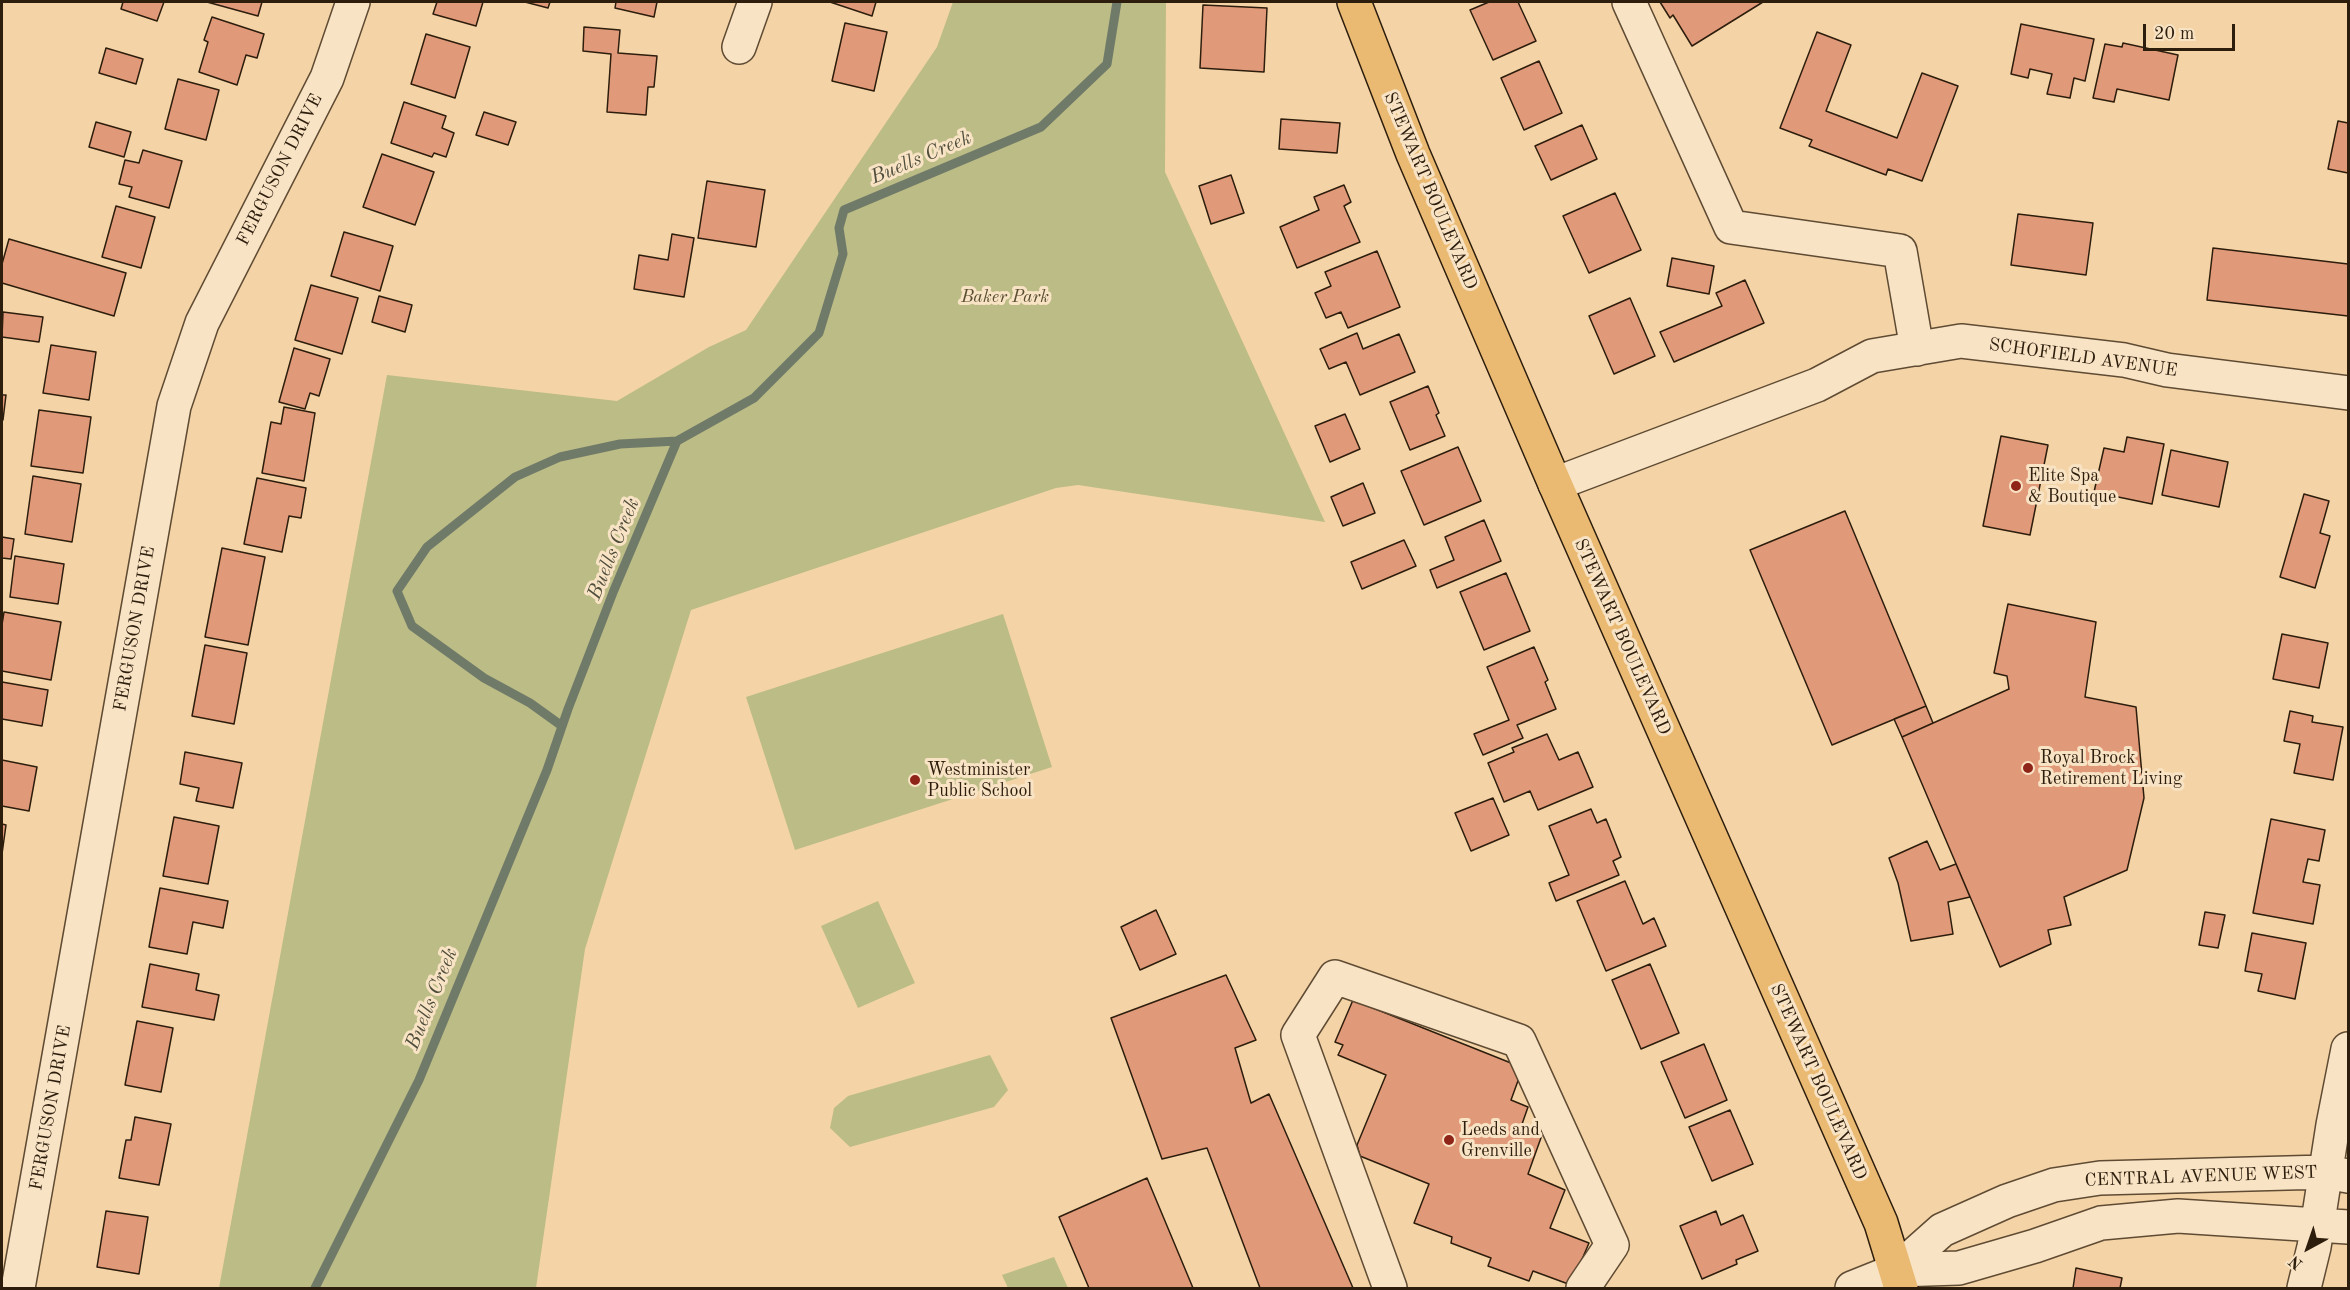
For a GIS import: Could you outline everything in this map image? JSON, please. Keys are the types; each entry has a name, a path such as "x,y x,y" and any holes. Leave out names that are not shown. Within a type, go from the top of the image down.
{"main road":[{"name":"STEWART BOULEVARD","path":"1354,2 1413,154 1554,484 1881,1223 1902,1282"}],"street":[{"name":"FERGUSON DRIVE","path":"18,1288 174,406 202,323 327,78 353,2"},
{"path":"739,47 755,2"},
{"path":"1629,2 1731,227 1900,251 1917,349"},
{"name":"SCHOFIELD AVENUE","path":"1554,484 1817,385 1872,356 1961,341 2057,351 2124,360 2167,370 2349,393"},
{"path":"1390,1288 1298,1035 1335,977 1519,1041 1612,1245 1583,1288"},
{"path":"2304,1288 2333,1226 2349,1049"},
{"name":"CENTRAL AVENUE WEST","path":"1902,1282 1942,1230 2007,1201 2054,1185 2100,1178 2337,1174"},
{"name":"CENTRAL AVENUE WEST","path":"1852,1288 1902,1282 1959,1268 2035,1246 2101,1223 2178,1215 2333,1226"}],"green space":[{"name":"Baker Park","path":"953,2 1166,2 1165,172 1325,522 1078,485 1056,488 691,610 585,949 536,1288 219,1288 387,375 617,401 709,347 746,330 937,47"},
{"path":"1003,614 1052,767 795,850 746,697"},
{"path":"878,901 915,983 858,1008 821,926"},
{"path":"990,1055 1008,1090 994,1107 850,1147 830,1128 834,1108 848,1096"},
{"path":"1054,1257 1068,1288 1008,1288 1002,1275"}],"building":[{"path":"123,2 164,2 157,21 121,9"},
{"path":"207,2 262,2 258,16"},
{"path":"437,2 483,2 476,26 433,14"},
{"path":"525,2 550,2 548,8"},
{"path":"616,2 657,2 654,17 615,8"},
{"path":"830,2 876,2 872,16"},
{"path":"1489,2 1518,2 1536,41 1493,60 1470,10"},
{"path":"1660,2 1763,2 1692,46 1673,15 1670,18"},
{"path":"1203,5 1267,8 1264,72 1200,68"},
{"path":"212,17 264,34 257,58 246,55 237,85 199,72 208,42 204,40"},
{"path":"845,23 887,32 874,91 832,81"},
{"path":"2021,24 2094,39 2085,81 2074,78 2070,98 2047,94 2052,74 2030,69 2028,78 2011,74"},
{"path":"584,27 620,30 618,53 657,56 654,87 648,87 646,115 607,112 611,54 583,51"},
{"path":"1817,32 1851,45 1826,111 1897,138 1922,73 1958,86 1922,181 1888,169 1886,175 1809,146 1812,140 1780,128"},
{"path":"426,34 470,47 455,98 411,84"},
{"path":"2123,43 2178,55 2169,100 2117,89 2114,102 2093,98 2105,44 2122,47"},
{"path":"106,48 143,59 136,84 99,73"},
{"path":"1539,61 1562,113 1524,130 1501,78"},
{"path":"178,79 219,90 206,140 165,129"},
{"path":"404,102 446,116 442,128 454,133 446,157 434,153 432,157 391,143"},
{"path":"484,112 516,122 508,145 476,135"},
{"path":"1281,119 1340,123 1337,153 1279,149"},
{"path":"2338,121 2348,123 2348,173 2328,169"},
{"path":"96,122 131,132 124,157 89,147"},
{"path":"1582,125 1597,159 1551,180 1535,146"},
{"path":"143,150 182,161 169,208 129,197 132,187 119,184 125,160 139,163"},
{"path":"382,154 434,172 415,225 363,207"},
{"path":"1231,175 1244,213 1211,224 1199,186"},
{"path":"707,181 765,190 756,247 698,238"},
{"path":"1344,185 1351,202 1344,206 1360,242 1297,268 1280,227 1319,210 1314,197"},
{"path":"1615,193 1641,250 1589,273 1563,216"},
{"path":"116,206 155,217 141,268 102,257"},
{"path":"2018,214 2093,223 2086,275 2011,265"},
{"path":"344,232 393,246 380,291 331,276"},
{"path":"672,234 694,238 684,297 634,289 639,255 668,260"},
{"path":"9,239 126,273 114,316 2,283 2,264"},
{"path":"2213,248 2348,264 2348,316 2207,300"},
{"path":"1377,251 1400,307 1348,328 1341,312 1326,318 1315,293 1331,286 1325,272"},
{"path":"1672,258 1714,266 1709,294 1667,286"},
{"path":"1745,280 1764,323 1674,362 1660,332 1722,306 1716,293"},
{"path":"311,285 358,298 342,354 295,340"},
{"path":"379,296 412,305 405,332 372,322"},
{"path":"1630,298 1655,356 1614,374 1589,316"},
{"path":"3,312 43,317 39,342 2,337"},
{"path":"1357,333 1363,349 1399,334 1415,372 1360,395 1346,362 1329,369 1320,349"},
{"path":"51,345 96,352 89,400 43,393"},
{"path":"294,348 330,359 319,396 310,393 305,409 279,402"},
{"path":"1428,386 1445,436 1410,450 1390,402"},
{"path":"2,395 6,395 3,420 2,420"},
{"path":"284,407 315,413 304,481 262,473 271,422 281,424"},
{"path":"39,410 91,417 83,473 31,466"},
{"path":"1345,414 1360,449 1330,462 1315,426"},
{"name":"Elite Spa & Boutique","path":"2001,436 2048,445 2030,535 1983,526"},
{"path":"2127,437 2164,444 2152,504 2094,492 2104,448 2124,452"},
{"path":"1458,447 1481,501 1424,525 1401,471"},
{"path":"2171,450 2228,462 2219,507 2162,495"},
{"path":"33,476 81,484 72,542 25,534"},
{"path":"257,478 306,488 301,518 289,516 282,552 244,544"},
{"path":"1363,483 1375,513 1343,526 1331,497"},
{"path":"2304,494 2329,501 2320,533 2330,536 2315,588 2280,577"},
{"path":"1845,511 1926,706 1832,745 1750,550"},
{"path":"1484,520 1501,561 1437,588 1430,570 1454,560 1445,537"},
{"path":"2,537 14,539 11,559 2,558"},
{"path":"1404,540 1416,566 1362,589 1351,562"},
{"path":"222,548 265,557 248,645 205,637"},
{"path":"15,556 64,564 58,604 10,597"},
{"path":"1506,573 1530,631 1484,650 1460,592"},
{"name":"Royal Brock Retirement Living","path":"2008,604 2096,622 2085,697 2136,707 2144,798 2127,870 2064,897 2071,925 2048,930 2051,944 2000,967 1902,737 2009,689 2007,676 1994,673"},
{"path":"4,612 61,622 51,680 2,671"},
{"path":"2282,634 2328,643 2319,688 2273,679"},
{"path":"205,645 247,653 234,724 192,716"},
{"path":"1534,647 1548,680 1545,682 1556,709 1517,725 1523,738 1483,755 1474,734 1509,720 1487,667"},
{"path":"2,682 48,690 42,726 2,719"},
{"path":"1926,706 1933,723 1902,737 1894,719"},
{"path":"2290,711 2313,716 2312,722 2343,727 2333,780 2294,773 2300,744 2284,741"},
{"path":"1547,734 1559,760 1578,752 1593,787 1538,810 1530,791 1504,802 1488,763 1514,752 1512,748"},
{"path":"185,752 242,763 233,808 196,801 199,788 180,784"},
{"path":"2,760 37,767 29,811 2,806"},
{"path":"1493,798 1509,835 1471,851 1455,813"},
{"path":"1591,809 1597,823 1606,819 1621,857 1613,861 1619,875 1556,901 1549,883 1569,875 1549,826"},
{"path":"174,817 219,826 208,884 163,876"},
{"path":"2271,819 2325,830 2319,861 2308,859 2303,882 2320,885 2313,924 2253,913"},
{"path":"2,824 6,825 2,854"},
{"path":"1927,841 1940,870 1956,864 1970,897 1948,902 1953,934 1911,941 1898,883 1889,858"},
{"path":"1625,881 1643,924 1654,918 1666,946 1606,971 1577,901"},
{"path":"160,888 228,901 223,928 193,922 187,954 149,947"},
{"path":"1156,910 1176,954 1140,970 1121,927"},
{"path":"2205,912 2225,915 2218,948 2199,945"},
{"path":"2252,933 2306,943 2295,999 2258,991 2262,974 2245,971"},
{"path":"150,964 199,974 196,990 219,995 214,1020 142,1007"},
{"path":"1650,964 1679,1033 1641,1049 1612,980"},
{"path":"1226,975 1256,1040 1235,1048 1251,1103 1269,1094 1353,1288 1260,1288 1207,1148 1162,1159 1111,1018"},
{"name":"Leeds and Grenville","path":"1353,1000 1516,1065 1519,1078 1511,1100 1528,1107 1521,1127 1542,1135 1528,1174 1565,1190 1550,1228 1589,1243 1571,1285 1533,1271 1529,1281 1488,1266 1491,1258 1451,1243 1452,1237 1414,1223 1429,1184 1360,1156 1357,1145 1386,1075 1338,1055 1343,1045 1335,1042"},
{"path":"137,1021 173,1028 161,1092 125,1085"},
{"path":"1704,1044 1727,1100 1685,1118 1661,1062"},
{"path":"1730,1110 1753,1164 1712,1181 1689,1127"},
{"path":"135,1117 171,1124 159,1185 119,1178 126,1140 131,1140"},
{"path":"1147,1178 1193,1288 1089,1288 1059,1217"},
{"path":"106,1211 148,1217 139,1274 97,1267"},
{"path":"1716,1211 1721,1225 1743,1215 1758,1251 1736,1260 1737,1264 1702,1279 1680,1226"},
{"path":"2076,1268 2122,1278 2120,1288 2073,1288"}],"waterway":[{"name":"Buells Creek","path":"315,1288 419,1080 547,770 614,590 677,441 754,398 819,333 843,254 839,228 844,210 1041,127 1107,64 1117,2"},
{"path":"562,726 530,703 484,678 412,626 397,591 427,547 515,477 560,457 620,444 677,441"}],"place":[{"name":"Elite Spa & Boutique","path":"2016,486"},
{"name":"Royal Brock Retirement Living","path":"2028,768"},
{"name":"Westminister Public School","path":"915,780"},
{"name":"Leeds and Grenville","path":"1449,1140"}]}
